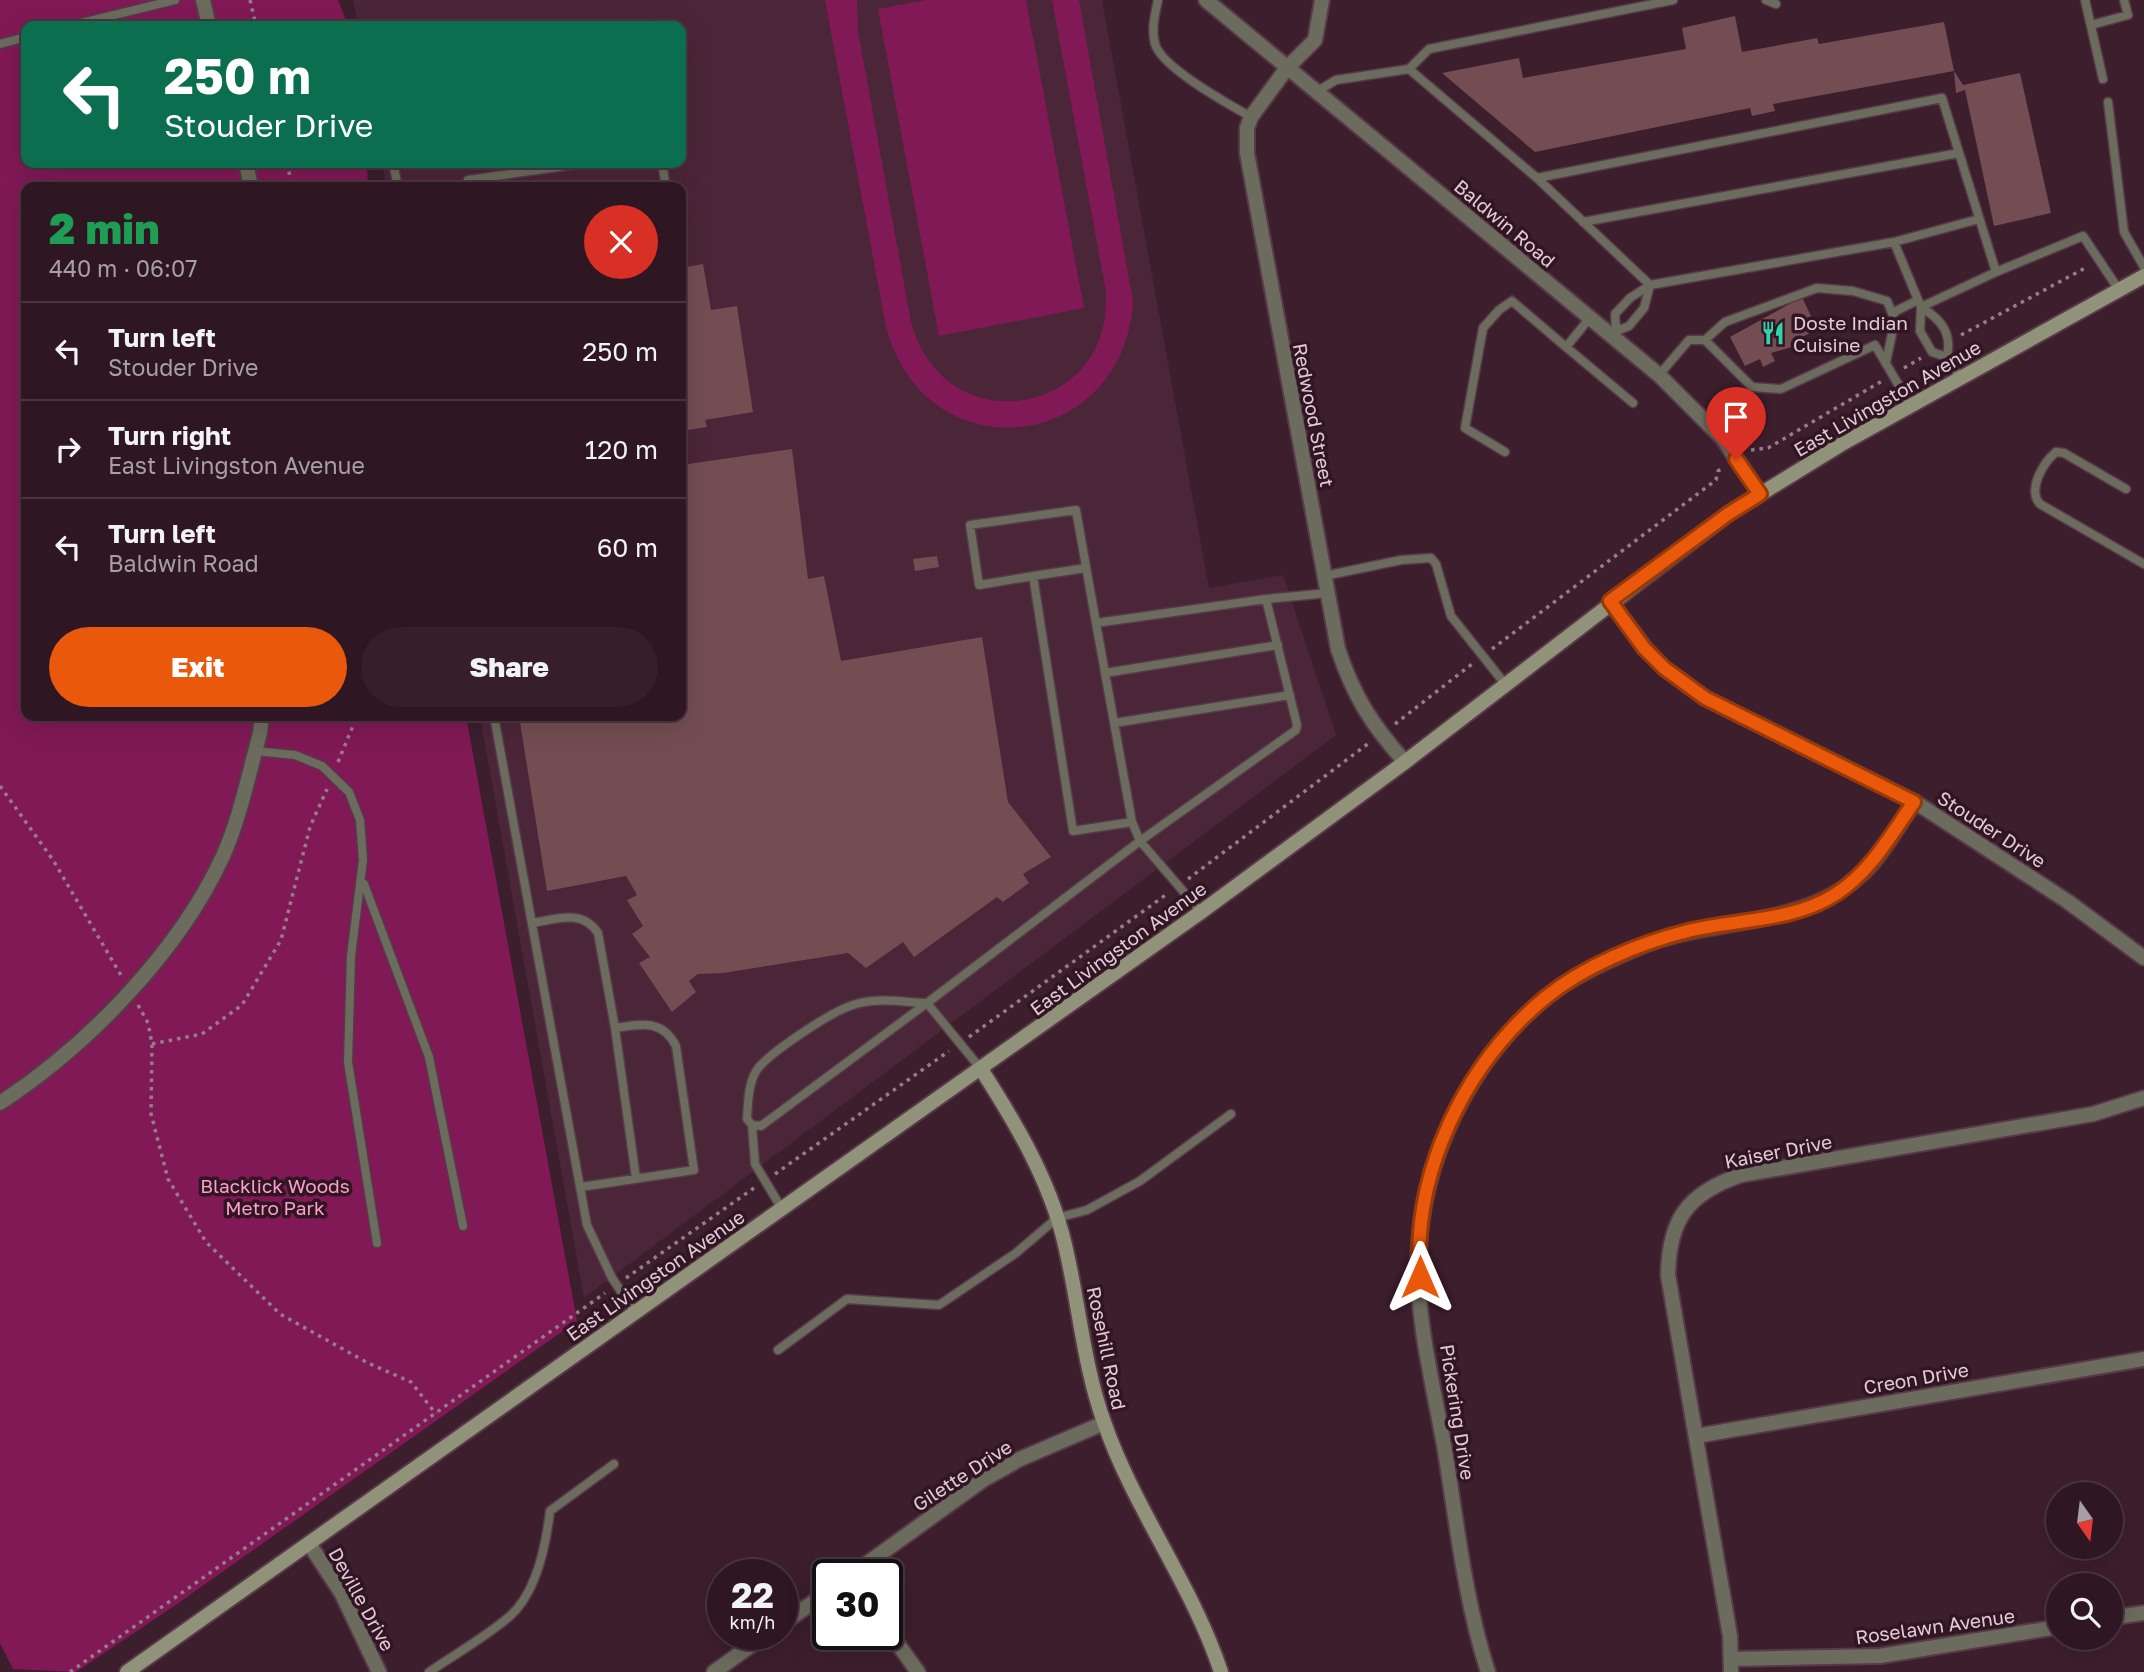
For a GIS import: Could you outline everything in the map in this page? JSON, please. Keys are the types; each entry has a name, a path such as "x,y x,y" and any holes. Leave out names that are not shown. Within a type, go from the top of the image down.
{"main road":[{"name":"East Livingston Avenue","path":"127,1672 1201,912 1405,762 1610,601 1728,514 1911,406 2144,276"},
{"name":"Rosehill Road","path":"981,1069 1015,1123 1057,1218 1104,1423 1146,1514 1200,1617 1221,1672"}],"street":[{"path":"203,0 208,21"},
{"name":"Baldwin Road","path":"1206,0 1589,319 1613,333 1723,439 1760,494"},
{"name":"Redwood Street","path":"1322,0 1315,40 1287,68 1251,117 1247,128 1247,153 1338,649 1360,704 1373,727 1405,762"},
{"name":"Stouder Drive","path":"1610,601 1644,648 1664,668 1705,698 1914,802 2067,901 2144,958"},
{"path":"0,1103 36,1080 62,1057 130,989 172,941 223,856 255,751 261,721"},
{"name":"Pickering Drive","path":"1488,1672 1478,1640 1447,1466 1423,1317 1418,1258 1424,1198 1441,1144 1467,1088 1504,1040 1546,998 1600,965 1689,931 1806,908 1836,894 1868,867 1914,802"},
{"name":"Kaiser Drive","path":"1732,1665 1668,1275 1668,1253 1674,1230 1684,1210 1700,1194 1741,1175 2093,1114 2144,1098"},
{"name":"Creon Drive","path":"1696,1436 2144,1359"},
{"name":"Gilette Drive","path":"873,1559 983,1480 1030,1454 1104,1423"},
{"name":"Deville Drive","path":"310,1545 342,1594 379,1672"},
{"path":"2123,1616 2144,1613"},
{"name":"Roselawn Avenue","path":"1732,1665 1880,1656 2046,1630"},
{"path":"714,1672 745,1650"},
{"path":"902,1650 918,1672"}],"lane":[{"path":"89,21 175,0"},
{"path":"1158,0 1152,25 1156,47 1193,83 1251,117"},
{"path":"1316,92 1336,79 1409,69 1429,49 1673,0"},
{"path":"1766,0 1776,4"},
{"path":"2085,0 2103,79"},
{"path":"2091,25 2128,15 2124,0"},
{"path":"0,44 21,38"},
{"path":"1409,69 1537,178 1650,285"},
{"path":"1537,178 1942,98 1996,272"},
{"path":"2108,102 2124,232 2144,267"},
{"path":"1583,222 1959,153"},
{"path":"469,182 551,168"},
{"path":"1650,285 1644,308 1629,326 1613,333 1615,314 1630,298 1650,285 1894,242 1979,219"},
{"path":"1892,313 1920,304 2082,236 2119,290"},
{"path":"1894,242 1920,304 1920,331 1931,352 1947,357 1960,378"},
{"path":"1659,375 1689,340 1704,340 1726,322 1817,288 1853,291 1887,301 1895,320 1886,362"},
{"path":"1505,452 1465,428 1483,328 1499,310 1512,302 1633,403"},
{"path":"1920,304 1939,318 1950,341 1947,357"},
{"path":"1566,347 1589,319"},
{"path":"1704,340 1752,387 1765,389 1781,388 1875,345 1911,406"},
{"path":"2126,489 2064,453 2056,452 2050,457 2033,489 2034,497 2040,503 2144,564"},
{"path":"1086,568 979,584 970,526 1076,510 1132,822 1140,841 1201,912"},
{"path":"1324,576 1401,560 1431,558 1436,564 1451,617 1505,684"},
{"path":"1034,576 1073,831 1132,822"},
{"path":"1096,623 1328,593"},
{"path":"752,1125 761,1126 1140,841 1293,734 1297,725 1266,599"},
{"path":"1105,673 1278,645"},
{"path":"1114,723 1290,695"},
{"path":"495,721 587,1225 616,1285 635,1312"},
{"path":"255,751 295,755 333,774 349,792 360,820 361,877 351,956 348,1062 377,1243"},
{"path":"361,877 429,1057 463,1226"},
{"path":"532,923 577,916 590,921 598,933 615,1028 636,1178"},
{"path":"782,1209 755,1164 752,1125 747,1119 752,1081 759,1068 831,1014 854,1004 878,1000 927,1003 981,1069"},
{"path":"580,1186 694,1170 676,1046 670,1034 660,1026 643,1023 615,1028"},
{"path":"778,1350 847,1299 939,1305 1016,1253 1057,1218 1087,1210 1140,1181 1231,1114"},
{"path":"429,1672 512,1615 528,1591 546,1545 550,1511 614,1464"}],"path":[{"path":"250,0 256,21"},
{"path":"152,1044 202,1034 242,1005 281,940 310,827 355,721"},
{"path":"0,786 53,860 148,1023 152,1044 151,1114 168,1179 206,1242 280,1314 368,1363 411,1382 436,1414"},
{"path":"70,1672 616,1285"}],"shaded area":[{"path":"353,0 1102,0 1209,588 1283,575 1336,735 584,1298 481,721 686,721 686,182 385,182 383,168 686,168 686,21 357,21"}],"green space":[{"name":"Blacklick Woods Metro Park","path":"0,0 338,0 346,21 21,21 21,168 367,168 368,182 21,182 21,721 467,721 577,1321 177,1604 76,1672 13,1669 0,1643"},
{"path":"825,0 857,0 858,31 911,322 930,362 958,388 991,400 1026,400 1059,387 1086,364 1102,330 1105,286 1052,0 1079,0 1133,301 1121,352 1096,390 1061,415 1021,427 979,424 940,407 907,375 886,327"},
{"path":"926,0 1026,0 1084,308 939,336 878,9"}],"building":[{"path":"1735,16 1742,52 1817,38 1819,44 1944,22 1954,71 1773,104 1775,111 1752,116 1750,108 1535,152 1442,73 1519,58 1523,78 1686,49 1682,28"},
{"path":"1954,71 1963,85 2020,73 2051,213 1994,226 1965,90 1956,93"},
{"path":"703,264 711,310 737,306 753,412 705,420 707,427 686,430 686,267"},
{"name":"Doste Indian Cuisine","path":"1802,297 1817,329 1793,342 1795,346 1771,353 1775,361 1763,367 1760,359 1745,366 1730,337"},
{"path":"792,449 808,579 824,576 841,661 982,637 1008,802 1051,857 1023,874 1029,883 1003,902 997,897 914,957 903,942 866,968 848,953 723,973 698,974 689,981 696,992 672,1012 639,963 650,957 632,934 643,926 627,900 637,895 626,876 547,891 520,721 686,721 686,464"},
{"path":"937,556 939,567 915,571 913,559"}],"place":[{"name":"Doste Indian Cuisine","path":"1773,333"}],"route":[{"path":"1420,1277 1418,1258 1424,1198 1441,1144 1467,1088 1504,1040 1546,998 1600,965 1645,945 1689,931 1806,908 1836,894 1868,867 1914,802 1705,698 1664,668 1644,648 1610,601 1728,514 1760,494 1736,459"}]}
